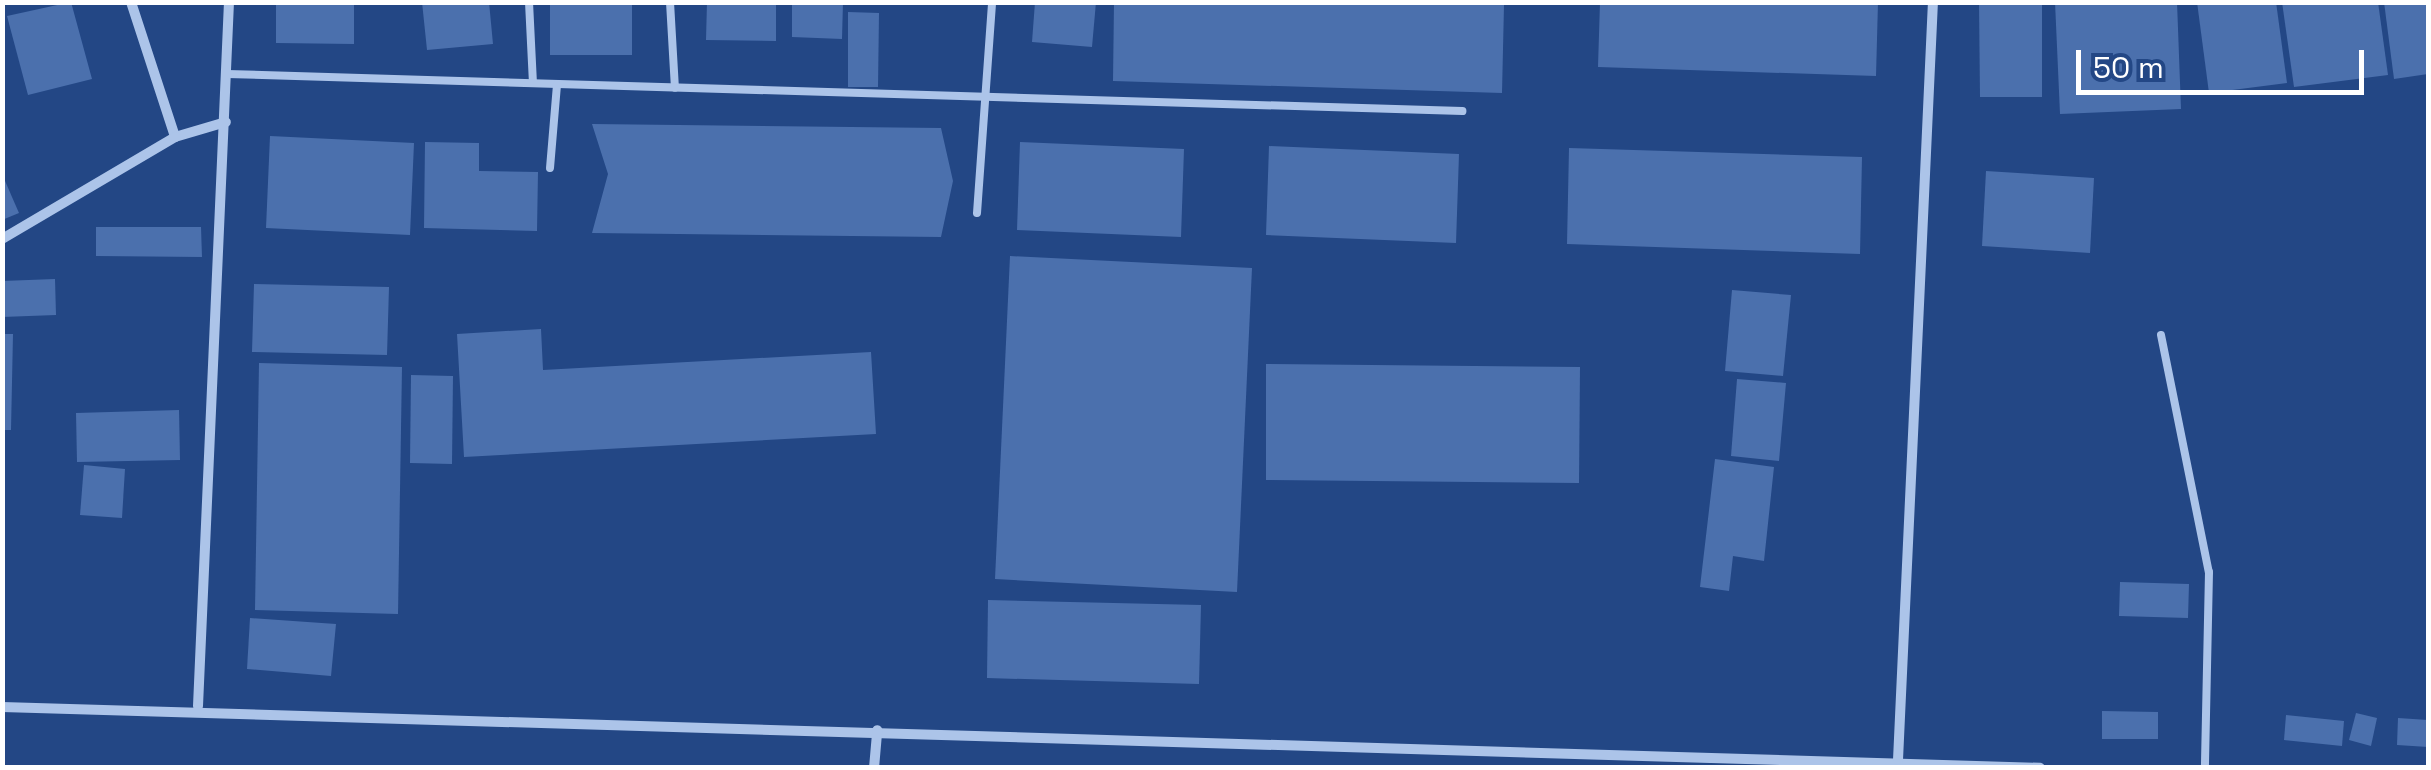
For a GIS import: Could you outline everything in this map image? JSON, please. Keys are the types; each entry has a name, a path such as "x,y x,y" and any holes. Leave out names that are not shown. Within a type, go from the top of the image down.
{"street":[{"path":"131,2 175,137"},
{"path":"198,706 229,2"},
{"path":"1898,760 1933,2"},
{"path":"2,239 175,137 226,122"},
{"path":"2,707 198,706 1898,760 2040,768"},
{"path":"874,768 876,730"}],"lane":[{"path":"529,2 533,83"},
{"path":"670,2 674,88"},
{"path":"977,213 992,2"},
{"path":"227,74 1462,111"},
{"path":"550,168 558,84"},
{"path":"2160,335 2209,572 2206,768"}],"building":[{"path":"71,2 92,79 28,95 7,16"},
{"path":"276,2 354,2 354,44 276,43"},
{"path":"422,2 489,2 493,44 427,50"},
{"path":"550,2 632,2 632,55 550,55"},
{"path":"707,2 776,2 776,41 706,40"},
{"path":"792,2 843,2 842,39 792,37"},
{"path":"1035,2 1096,2 1092,47 1032,42"},
{"path":"1114,2 1504,5 1502,93 1113,81"},
{"path":"1600,2 1878,2 1876,76 1598,67"},
{"path":"1979,2 2042,2 2042,97 1980,97"},
{"path":"2055,2 2177,2 2181,109 2060,114"},
{"path":"2197,2 2276,2 2287,83 2209,93"},
{"path":"2282,2 2378,2 2388,75 2294,87"},
{"path":"2384,2 2428,2 2428,74 2394,79"},
{"path":"848,12 879,13 878,87 848,87"},
{"path":"592,124 941,128 953,181 941,237 592,233 608,174"},
{"path":"270,136 414,143 410,235 266,228"},
{"path":"425,142 479,143 479,171 538,172 537,231 424,228"},
{"path":"1020,142 1184,149 1181,237 1017,230"},
{"path":"1269,146 1459,154 1456,243 1266,235"},
{"path":"1569,148 1862,157 1860,254 1567,244"},
{"path":"1986,171 2094,178 2090,253 1982,246"},
{"path":"2,174 19,213 2,220"},
{"path":"96,227 201,227 202,257 96,256"},
{"path":"1010,256 1252,268 1237,592 995,579"},
{"path":"55,279 56,315 2,317 2,281"},
{"path":"254,284 389,287 387,355 252,352"},
{"path":"1732,290 1791,295 1783,376 1725,371"},
{"path":"541,329 543,370 871,352 876,434 464,457 457,334"},
{"path":"2,334 13,334 11,430 2,430"},
{"path":"259,363 402,367 398,614 255,610"},
{"path":"1266,364 1580,367 1579,483 1266,480"},
{"path":"411,375 453,376 452,464 410,463"},
{"path":"1737,379 1786,383 1779,461 1731,456"},
{"path":"179,410 180,460 77,462 76,413"},
{"path":"1715,459 1774,467 1764,561 1733,556 1729,591 1700,587"},
{"path":"84,465 125,469 122,518 80,515"},
{"path":"2120,582 2189,584 2188,618 2119,616"},
{"path":"988,600 1201,605 1199,684 987,678"},
{"path":"250,618 336,624 331,676 247,669"},
{"path":"2102,711 2158,712 2158,739 2102,739"},
{"path":"2356,713 2377,718 2371,746 2349,740"},
{"path":"2286,715 2344,721 2342,746 2284,740"},
{"path":"2398,718 2428,720 2428,747 2397,745"}]}
